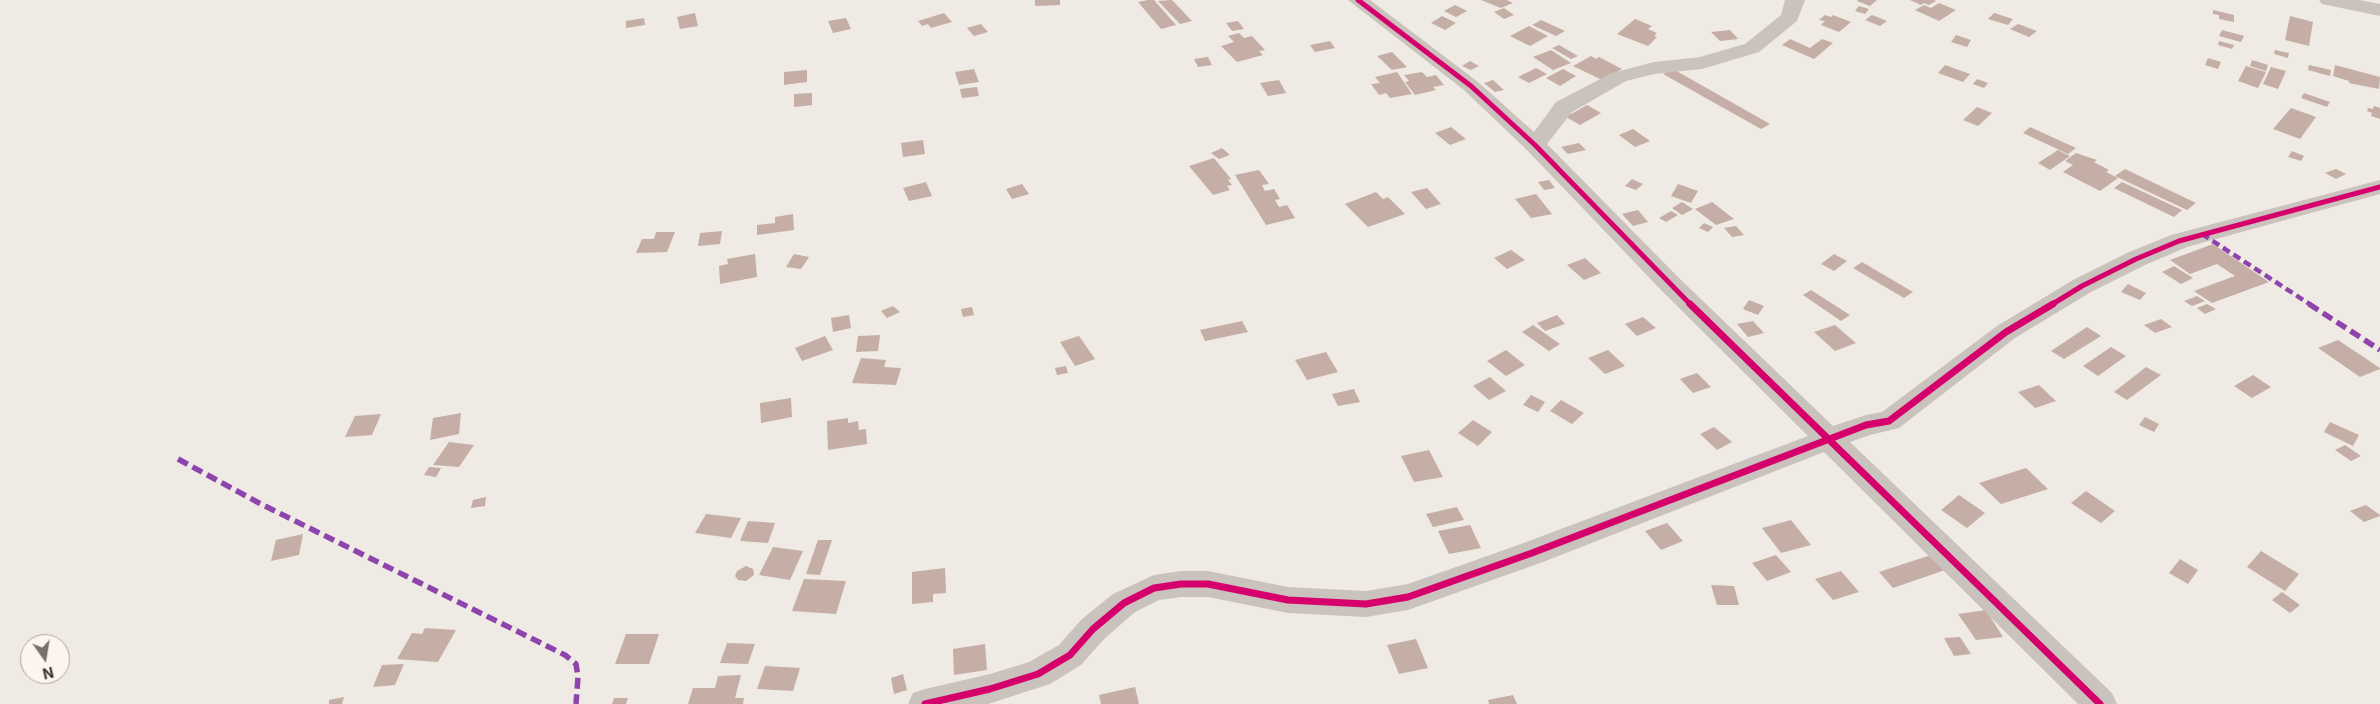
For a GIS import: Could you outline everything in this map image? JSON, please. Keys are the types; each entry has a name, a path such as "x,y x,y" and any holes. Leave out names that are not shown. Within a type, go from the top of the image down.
{"street":[{"path":"1358,0 1471,86 1535,145 1670,284 2100,704"},
{"path":"1535,145 1564,107 1619,77 1654,68 1702,63 1752,48 1790,17 1795,0"},
{"path":"2330,0 2380,10"},
{"path":"925,704 990,689 1038,674 1070,655 1093,629 1124,603 1154,588 1181,584 1208,584 1288,600 1366,604 1408,597 1532,553 1866,425 1888,421 1923,397 2006,332 2082,286 2136,259 2179,241 2380,187"}],"building":[{"path":"1035,0 1060,0 1060,5 1035,6"},
{"path":"1154,0 1176,25 1161,29 1138,2"},
{"path":"1172,0 1192,21 1180,24 1158,1"},
{"path":"1481,0 1507,0 1513,3 1501,8"},
{"path":"1858,0 1877,0 1870,6"},
{"path":"1910,0 1936,1 1929,5 1924,3 1921,5"},
{"path":"1939,3 1956,10 1939,21 1915,10 1924,5 1931,8"},
{"path":"1455,5 1467,11 1456,17 1444,11"},
{"path":"1859,6 1869,9 1865,14 1855,11"},
{"path":"1504,8 1514,15 1504,19 1494,12"},
{"path":"2213,10 2234,15 2234,22 2219,19 2219,15 2213,14"},
{"path":"695,13 698,26 680,29 677,17"},
{"path":"944,13 952,22 931,28 928,24 922,26 918,21"},
{"path":"1994,13 2013,19 2008,25 1988,19"},
{"path":"1825,15 1831,17 1833,15 1851,22 1839,32 1821,25 1825,21 1819,20"},
{"path":"1872,15 1887,21 1880,26 1865,20"},
{"path":"1442,16 1456,23 1445,30 1431,23"},
{"path":"2290,16 2313,22 2309,46 2285,40"},
{"path":"644,18 645,25 626,28 626,21"},
{"path":"846,18 851,29 833,33 828,21"},
{"path":"1635,19 1652,26 1648,29 1657,33 1654,36 1657,37 1648,46 1617,34"},
{"path":"1541,20 1565,31 1556,36 1532,25"},
{"path":"1238,21 1244,29 1232,31 1226,23"},
{"path":"981,24 988,32 974,36 967,28"},
{"path":"2018,24 2037,31 2029,37 2010,29"},
{"path":"1529,26 1548,36 1530,46 1510,36"},
{"path":"1730,30 1738,39 1720,41 1711,32"},
{"path":"2222,30 2244,36 2241,42 2219,36"},
{"path":"1239,33 1244,38 1252,36 1265,50 1259,51 1263,55 1237,62 1221,46 1234,42 1228,36"},
{"path":"1956,35 1971,40 1967,47 1951,42"},
{"path":"1790,39 1810,48 1822,39 1833,43 1814,59 1782,45"},
{"path":"1330,41 1335,48 1315,52 1310,45"},
{"path":"2219,41 2234,45 2232,49 2218,45"},
{"path":"1559,45 1578,56 1571,59 1552,48"},
{"path":"1551,50 1571,63 1553,70 1533,57"},
{"path":"2275,50 2289,53 2288,58 2274,54"},
{"path":"1392,52 1407,67 1392,70 1377,56"},
{"path":"1591,56 1596,59 1599,57 1622,69 1602,80 1573,66"},
{"path":"1208,57 1212,65 1198,67 1194,59"},
{"path":"2208,58 2221,62 2218,69 2205,65"},
{"path":"2252,60 2268,65 2266,71 2250,66"},
{"path":"1470,61 1479,66 1471,70 1462,66"},
{"path":"1945,65 1970,74 1963,82 1938,73"},
{"path":"2309,65 2331,70 2330,76 2308,70"},
{"path":"2335,65 2380,77 2379,89 2349,83 2349,81 2333,76"},
{"path":"2246,66 2266,72 2258,88 2238,81"},
{"path":"2271,67 2286,71 2278,89 2263,84"},
{"path":"1536,68 1547,74 1529,83 1518,77"},
{"path":"974,69 979,82 959,85 955,72"},
{"path":"1563,69 1576,76 1560,86 1546,78"},
{"path":"1673,69 1770,124 1761,129 1663,74"},
{"path":"807,70 807,82 784,85 784,72"},
{"path":"1397,72 1412,94 1390,98 1386,93 1379,95 1371,84 1380,83 1375,77"},
{"path":"1422,72 1427,77 1436,75 1444,85 1433,87 1436,90 1415,95 1405,82 1409,81 1404,75"},
{"path":"1977,79 1988,83 1984,88 1973,84"},
{"path":"1279,80 1286,93 1268,96 1260,83"},
{"path":"1493,80 1504,90 1495,92 1484,83"},
{"path":"977,87 979,96 962,98 960,89"},
{"path":"812,93 812,105 794,107 794,94"},
{"path":"2304,93 2330,102 2327,107 2301,98"},
{"path":"1587,105 1601,113 1580,125 1566,117"},
{"path":"2374,106 2380,108 2380,119 2371,116 2372,113 2367,111 2368,108 2373,109"},
{"path":"1977,107 1992,113 1978,126 1963,120"},
{"path":"2291,108 2316,117 2300,139 2273,129"},
{"path":"1451,127 1466,139 1450,145 1435,133"},
{"path":"2030,127 2076,148 2068,154 2023,133"},
{"path":"1633,129 1650,141 1635,147 1619,135"},
{"path":"923,140 925,154 903,157 901,143"},
{"path":"1579,143 1586,150 1568,154 1561,147"},
{"path":"1222,148 1230,155 1219,159 1211,153"},
{"path":"2058,150 2070,156 2050,170 2038,163"},
{"path":"2292,151 2304,156 2301,161 2288,157"},
{"path":"2076,153 2097,160 2094,162 2109,170 2106,172 2118,178 2100,191 2063,172 2073,165 2065,161"},
{"path":"1214,158 1231,179 1228,180 1232,185 1227,186 1230,190 1213,195 1189,166"},
{"path":"2125,169 2196,203 2187,210 2115,176"},
{"path":"2336,169 2346,174 2336,179 2325,173"},
{"path":"1259,170 1269,184 1262,185 1265,191 1274,189 1280,199 1275,200 1279,207 1287,205 1295,218 1266,225 1235,175"},
{"path":"1632,179 1643,184 1636,190 1625,186"},
{"path":"1549,180 1555,188 1544,190 1538,182"},
{"path":"926,182 932,196 909,201 903,188"},
{"path":"2122,182 2182,210 2174,217 2114,188"},
{"path":"1022,184 1029,194 1012,199 1006,189"},
{"path":"1678,184 1698,191 1691,203 1671,196"},
{"path":"1427,188 1441,204 1426,209 1411,192"},
{"path":"1376,192 1383,199 1388,197 1405,214 1368,227 1345,204"},
{"path":"1536,194 1552,214 1531,218 1515,199"},
{"path":"1682,202 1693,209 1682,215 1672,208"},
{"path":"1712,202 1734,219 1716,225 1695,209"},
{"path":"1638,210 1648,222 1633,226 1622,214"},
{"path":"1671,211 1678,215 1666,222 1659,218"},
{"path":"793,214 794,230 757,235 757,225 775,223 775,217"},
{"path":"1704,223 1713,227 1708,232 1699,228"},
{"path":"1736,226 1744,235 1732,237 1724,228"},
{"path":"722,231 720,244 698,246 700,233"},
{"path":"656,232 675,232 667,252 636,253 642,239 654,239"},
{"path":"2213,244 2269,282 2212,303 2194,291 2235,276 2217,264 2190,274 2170,260"},
{"path":"1511,250 1525,260 1507,269 1494,258"},
{"path":"755,254 757,277 720,284 719,266 728,264 727,259"},
{"path":"794,254 809,257 801,269 786,267"},
{"path":"1834,254 1847,261 1834,271 1821,264"},
{"path":"1585,258 1601,273 1584,280 1567,265"},
{"path":"1862,262 1913,292 1904,298 1853,268"},
{"path":"2174,266 2193,278 2181,284 2162,272"},
{"path":"2128,284 2146,293 2140,300 2121,292"},
{"path":"1811,290 1850,315 1841,321 1803,295"},
{"path":"2197,296 2205,301 2192,306 2184,301"},
{"path":"1749,300 1764,306 1758,315 1743,309"},
{"path":"2207,304 2216,309 2205,314 2197,308"},
{"path":"893,306 900,312 887,318 881,311"},
{"path":"972,307 974,315 963,317 961,309"},
{"path":"849,315 851,328 833,332 831,318"},
{"path":"1557,315 1565,324 1545,331 1537,323"},
{"path":"1643,317 1656,328 1637,336 1625,324"},
{"path":"2161,319 2172,327 2155,333 2144,325"},
{"path":"1242,321 1248,332 1205,341 1200,330"},
{"path":"1753,321 1764,333 1748,337 1737,324"},
{"path":"1533,325 1560,344 1549,351 1522,332"},
{"path":"1835,325 1856,343 1835,351 1814,332"},
{"path":"2087,327 2101,336 2064,359 2051,351"},
{"path":"880,335 878,351 856,352 858,336"},
{"path":"825,336 833,350 802,361 795,348"},
{"path":"1079,336 1095,359 1075,366 1060,342"},
{"path":"2338,340 2380,369 2360,377 2318,348"},
{"path":"2111,347 2126,356 2098,376 2083,366"},
{"path":"1506,350 1525,365 1506,376 1487,361"},
{"path":"1608,350 1625,366 1605,374 1588,358"},
{"path":"1326,352 1338,372 1307,380 1295,360"},
{"path":"861,358 886,360 884,367 901,368 896,385 852,383"},
{"path":"1066,366 1068,373 1057,375 1055,368"},
{"path":"2146,367 2161,375 2127,400 2114,392"},
{"path":"1697,373 1711,387 1693,393 1680,379"},
{"path":"2253,375 2271,387 2252,398 2234,386"},
{"path":"1490,377 1506,391 1489,400 1473,386"},
{"path":"2039,385 2056,401 2035,408 2018,392"},
{"path":"1354,389 1360,402 1338,406 1332,394"},
{"path":"1531,395 1545,402 1538,412 1523,405"},
{"path":"791,398 792,417 761,423 760,403"},
{"path":"1561,400 1584,413 1572,424 1550,411"},
{"path":"461,413 459,434 430,440 433,418"},
{"path":"381,414 372,435 345,437 355,416"},
{"path":"2145,417 2159,424 2154,432 2139,425"},
{"path":"848,418 848,423 858,421 859,430 866,429 867,444 828,450 827,421"},
{"path":"1473,420 1492,432 1478,446 1458,433"},
{"path":"2330,422 2359,435 2353,446 2324,432"},
{"path":"1714,427 1732,442 1717,450 1700,434"},
{"path":"449,442 474,445 459,467 433,465"},
{"path":"2345,445 2361,456 2351,461 2335,450"},
{"path":"1429,450 1443,477 1414,482 1401,456"},
{"path":"429,467 441,468 436,477 424,475"},
{"path":"2026,468 2048,489 2001,504 1979,483"},
{"path":"2086,491 2115,511 2101,523 2071,503"},
{"path":"1959,495 1985,513 1967,528 1941,510"},
{"path":"486,497 485,506 471,508 473,500"},
{"path":"2366,505 2380,516 2364,522 2350,511"},
{"path":"1457,507 1464,520 1433,527 1426,514"},
{"path":"706,514 741,518 731,538 695,533"},
{"path":"1791,520 1811,545 1781,553 1762,528"},
{"path":"748,521 775,523 768,543 740,541"},
{"path":"1667,523 1683,541 1661,550 1645,531"},
{"path":"1470,525 1481,548 1449,554 1438,531"},
{"path":"303,534 299,555 271,561 276,540"},
{"path":"818,540 832,540 820,575 806,574"},
{"path":"773,547 803,551 790,580 759,575"},
{"path":"2261,551 2299,574 2285,591 2247,567"},
{"path":"1776,555 1791,572 1767,581 1752,563"},
{"path":"1931,555 1945,570 1893,588 1879,572"},
{"path":"2180,559 2198,570 2188,584 2169,573"},
{"path":"746,566 753,569 754,575 746,581 738,580 735,576 737,571"},
{"path":"945,568 946,593 933,594 933,602 912,604 912,572"},
{"path":"1841,571 1859,592 1833,600 1815,579"},
{"path":"804,579 846,581 836,614 792,611"},
{"path":"1711,585 1734,586 1739,605 1717,605"},
{"path":"2282,592 2300,605 2290,613 2272,600"},
{"path":"1986,610 2003,637 1976,640 1958,614"},
{"path":"425,628 456,630 438,662 397,659 412,633 422,634"},
{"path":"626,634 659,634 649,664 615,664"},
{"path":"1960,637 1971,654 1954,656 1944,638"},
{"path":"1416,639 1428,668 1399,674 1387,645"},
{"path":"727,643 755,644 748,664 720,663"},
{"path":"985,644 987,670 954,675 953,649"},
{"path":"404,664 395,685 373,687 382,665"},
{"path":"765,666 800,668 793,691 757,689"},
{"path":"903,674 907,690 894,694 891,678"},
{"path":"741,675 735,698 744,698 743,704 688,704 693,688 715,688 718,676"},
{"path":"1135,687 1139,704 1101,704 1099,695"},
{"path":"1513,695 1517,704 1489,704 1488,700"},
{"path":"344,697 342,704 329,704 329,700"},
{"path":"614,698 628,698 626,704 612,704"}],"marked path":[{"path":"2202,234 2380,350"},
{"path":"178,459 259,503 565,655 576,664 578,677 576,704"}],"cycle path":[{"path":"1358,0 1471,86 1535,145 1670,284 2100,704"},
{"path":"925,704 990,689 1038,674 1070,655 1093,629 1124,603 1154,588 1181,584 1208,584 1288,600 1366,604 1408,597 1532,553 1866,425 1889,421 2006,332 2082,286 2136,259 2179,241 2380,187"}]}
